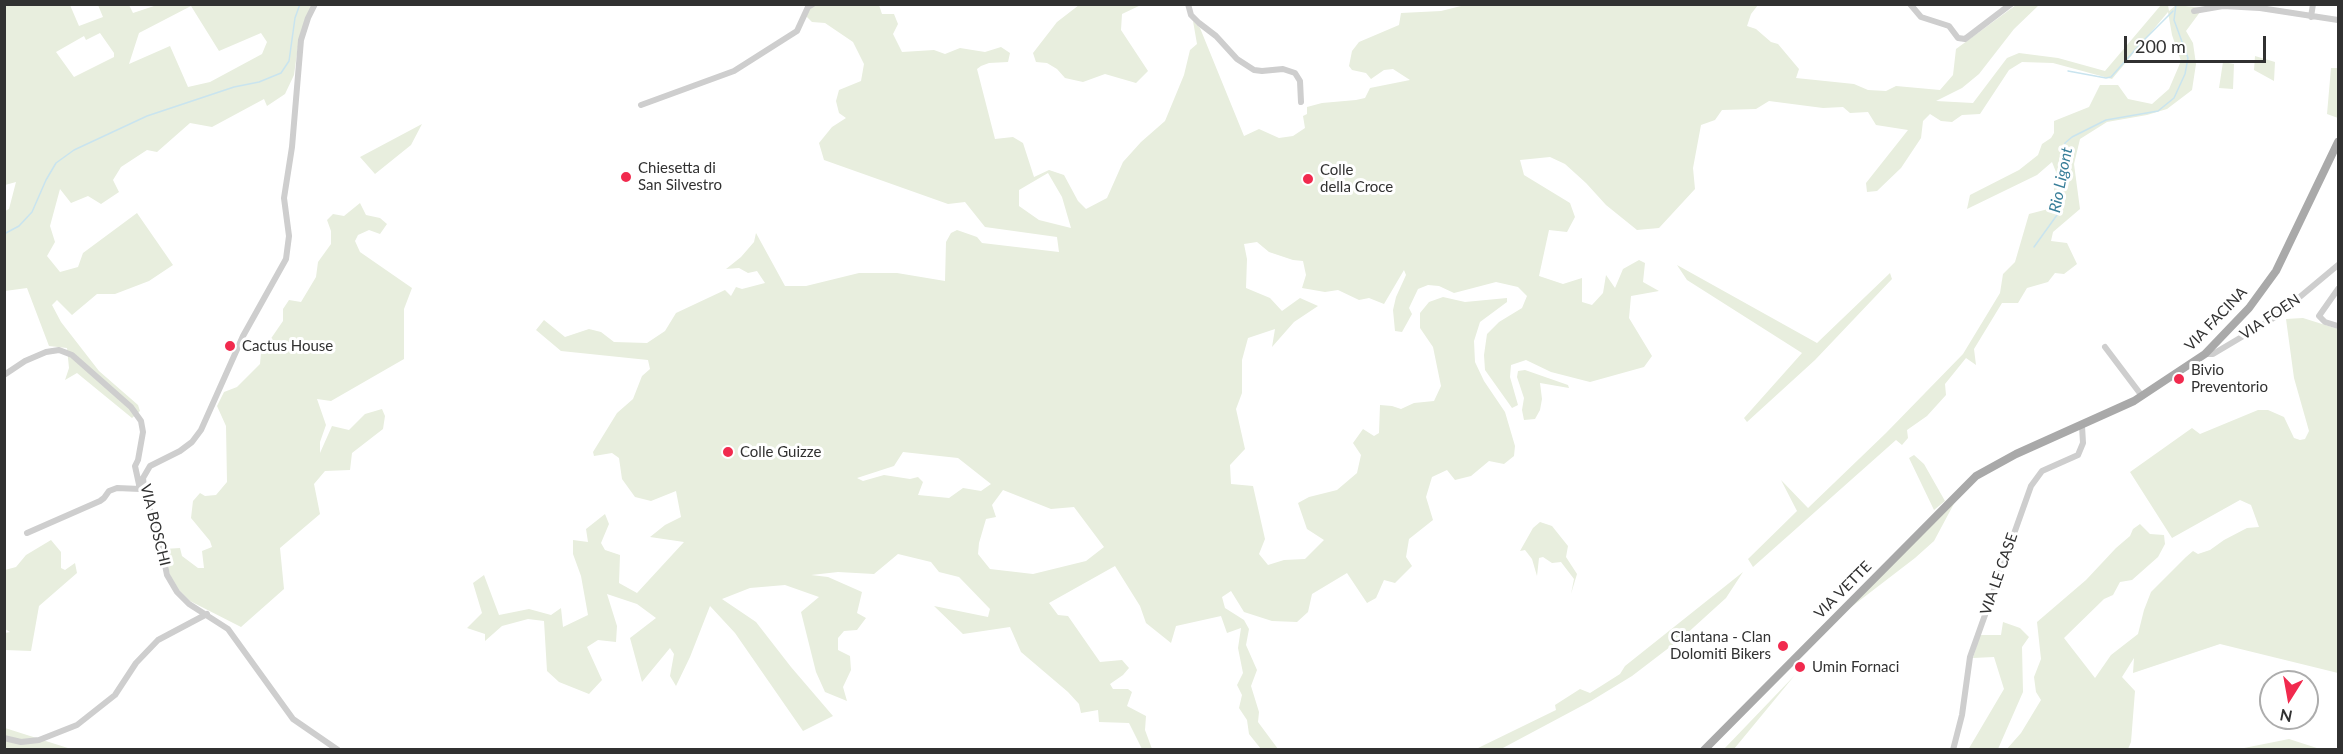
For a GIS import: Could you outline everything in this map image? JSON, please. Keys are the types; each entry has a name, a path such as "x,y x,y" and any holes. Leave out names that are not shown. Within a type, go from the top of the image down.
{"main road":[{"name":"VIA FACINA","path":"2007,458 2082,426 2142,396 2205,354 2249,309 2276,271 2338,142"},
{"name":"VIA VETTE","path":"1704,750 1965,485 2007,458"}],"street":[{"name":"VIA BOSCHI","path":"315,4 301,40 293,134 284,198 289,236 286,259 243,336 201,430 192,442 180,451 146,470 141,490 158,531 167,575 177,592 189,604 228,629 293,719 338,750"},
{"path":"641,105 734,71 797,31 808,7 813,4"},
{"path":"1188,4 1191,15 1216,36 1237,59 1262,71 1282,69 1295,73 1300,81 1301,102"},
{"path":"1910,4 1921,17 1949,26 1958,38 1965,39 2011,4"},
{"path":"2311,17 2313,4"},
{"path":"2194,11 2223,6 2260,8 2338,20"},
{"name":"VIA FOEN","path":"2205,354 2213,354 2277,316 2338,266"},
{"name":"VIA FOEN","path":"2338,289 2319,316 2325,322 2338,326"},
{"path":"2105,347 2142,396"},
{"path":"4,375 25,361 46,352 59,350 72,355 131,407 141,421 143,432 135,466 141,490 117,488 109,491 100,501 27,533"},
{"name":"VIA LE CASE","path":"1953,750 1962,715 1970,657 2031,486 2042,471 2078,455 2083,443 2082,426"},
{"path":"4,738 21,742 39,740 77,725 115,695 136,663 158,640 207,614"}],"green space":[{"path":"160,4 315,5 299,39 294,75 285,94 267,106 264,99 212,127 190,123 157,152 147,150 121,167 113,180 119,192 101,204 88,196 71,203 60,189 50,226 55,242 47,256 60,272 78,267 83,253 137,213 173,265 149,281 115,294 97,294 72,315 57,300 52,305 61,322 99,371 138,405 140,411 132,418 77,373 65,380 69,368 67,348 49,346 27,288 5,291 5,211 9,209 16,182 5,185 4,5 70,5 79,26 103,17 98,5 129,5 133,13","holes":["191,6 219,51 261,33 267,42 262,54 210,82 188,87 170,46 129,64 139,33","100,33 114,53 114,57 74,77 56,52 84,36 86,40"]},
{"path":"1469,4 1758,5 1751,14 1747,26 1756,29 1771,42 1778,44 1799,69 1796,78 1854,84 1868,90 1886,91 1896,86 1940,90 1953,75 1956,49 2016,5 2039,5 2014,29 1979,74 1962,88 1936,101 1973,103 2007,58 2019,53 2058,58 2105,71 2161,5 2168,5 2169,11 2176,5 2203,8 2186,31 2193,43 2196,64 2192,90 2167,109 2107,122 2080,139 2074,164 2080,209 2053,232 2051,241 2067,243 2077,264 2064,274 2055,273 2048,282 2027,288 2018,303 2002,303 1974,349 1976,365 1966,358 1945,384 1946,395 1927,416 1907,430 1908,438 1902,445 1896,440 1753,567 1748,559 1797,511 1781,480 1808,508 1963,354 2000,293 2003,274 2015,262 2029,214 2052,208 2056,172 2052,162 2037,175 1967,209 1970,195 2019,170 2038,155 2042,144 2054,133 2054,121 2089,107 2100,85 2118,85 2128,99 2152,104 2169,89 2181,61 2172,35 2168,12 2112,79 2053,63 2022,62 2009,70 1980,114 1962,115 1952,122 1941,121 1930,114 1923,121 1921,138 1901,168 1877,191 1867,192 1866,183 1908,130 1876,125 1868,112 1850,113 1843,107 1823,108 1769,101 1756,109 1722,110 1715,120 1701,125 1693,168 1695,189 1659,228 1637,230 1606,205 1565,164 1550,157 1520,160 1524,175 1570,203 1575,217 1567,232 1549,230 1539,276 1563,284 1582,278 1582,302 1592,305 1603,293 1606,275 1615,288 1623,269 1639,260 1645,263 1643,282 1659,291 1631,296 1629,318 1652,356 1644,367 1590,382 1551,372 1526,360 1511,365 1510,377 1518,405 1512,408 1485,370 1484,355 1487,334 1499,322 1522,308 1527,296 1518,287 1496,282 1454,293 1439,286 1428,285 1418,289 1409,308 1412,314 1402,332 1395,331 1393,310 1406,275 1404,270 1384,304 1369,298 1359,300 1338,290 1325,292 1302,288 1306,275 1303,261 1269,252 1257,242 1244,244 1247,259 1246,288 1270,298 1282,311 1300,298 1318,306 1294,322 1272,347 1275,329 1248,338 1242,360 1242,393 1236,409 1245,449 1230,465 1231,484 1253,486 1265,539 1259,554 1268,565 1284,560 1305,559 1324,540 1307,529 1298,503 1309,497 1337,490 1357,473 1361,455 1353,443 1363,429 1374,436 1379,433 1380,405 1401,409 1414,403 1434,401 1441,386 1433,347 1420,328 1420,313 1429,302 1443,297 1465,302 1507,298 1507,302 1480,322 1474,341 1475,362 1484,381 1505,412 1515,446 1514,456 1504,464 1489,461 1471,476 1455,480 1447,470 1432,477 1426,497 1433,520 1409,539 1406,557 1412,566 1395,583 1384,580 1376,598 1367,603 1347,573 1312,594 1308,612 1297,622 1272,621 1244,612 1231,591 1222,597 1225,608 1244,620 1249,629 1246,645 1257,670 1251,686 1259,712 1258,722 1278,749 1261,749 1249,734 1247,720 1239,708 1242,695 1237,685 1243,673 1238,648 1241,628 1227,633 1221,616 1176,626 1171,643 1146,623 1140,606 1115,566 1049,603 1058,615 1068,616 1100,662 1122,660 1129,668 1110,684 1113,689 1128,689 1132,692 1127,706 1146,716 1145,730 1152,749 1142,749 1129,723 1099,722 1098,710 1081,713 1079,704 1068,692 1021,652 1010,627 963,634 934,606 988,617 990,609 959,577 939,572 931,562 898,554 874,574 838,572 811,575 828,577 862,592 857,613 866,618 857,630 844,631 838,638 838,650 850,656 851,670 843,687 847,701 825,692 816,672 801,612 819,597 785,585 750,588 722,599 756,622 833,716 803,731 735,633 710,606 676,686 670,676 674,654 670,648 642,682 630,638 656,618 637,604 607,594 617,626 616,642 598,640 587,647 602,680 589,694 559,682 547,671 544,621 528,619 502,626 485,641 485,634 467,628 482,613 473,583 484,575 499,615 529,609 551,615 561,608 563,627 588,615 581,576 573,554 573,540 588,542 586,529 605,514 609,524 601,543 605,550 620,555 619,583 637,593 684,542 650,537 665,525 681,517 676,491 651,501 635,497 622,479 619,458 612,453 594,456 593,452 617,413 633,399 642,376 650,369 648,360 561,351 536,330 544,320 565,337 589,329 601,332 614,342 647,343 665,331 676,313 725,290 731,296 736,287 742,289 765,283 757,271 748,273 739,268 726,269 754,242 756,233 785,286 806,286 859,273 897,273 945,281 946,242 951,233 957,230 977,237 982,243 1059,252 1057,237 985,227 965,202 948,204 824,160 819,143 832,127 846,118 839,113 836,101 839,90 861,81 864,64 853,42 825,23 812,22 806,16 810,8 817,5 879,5 882,14 894,14 898,24 893,34 902,52 934,50 945,54 960,48 985,52 1001,47 1010,53 1008,62 989,63 977,69 995,139 1013,137 1023,143 1034,177 1049,170 1064,175 1078,201 1086,209 1107,198 1123,162 1165,121 1184,75 1190,50 1197,44 1193,21 1200,28 1244,136 1259,129 1279,138 1293,136 1305,128 1303,116 1307,114 1307,107 1365,98 1370,88 1410,80 1393,69 1384,70 1371,79 1366,73 1352,70 1349,66 1352,51 1359,42 1399,25 1401,13 1441,11","holes":["1048,173 1062,197 1071,228 1039,220 1019,206 1019,190","903,452 958,458 991,484 981,491 963,488 949,498 918,495 923,482 918,477 910,479 884,475 863,481 857,478 894,466","1003,490 1051,509 1074,507 1104,547 1086,561 1033,574 990,569 978,554 986,519 996,517 992,505"]},
{"path":"1079,5 1141,5 1122,14 1121,30 1148,71 1136,83 1105,74 1083,82 1065,78 1047,63 1036,62 1033,53 1057,22"},
{"path":"2255,56 2275,62 2274,81 2254,70"},
{"path":"2223,62 2234,64 2233,89 2219,88"},
{"path":"2331,68 2338,68 2338,118 2327,114"},
{"path":"422,124 411,145 375,174 360,157"},
{"path":"360,203 366,215 380,218 387,224 380,234 369,230 358,235 355,241 360,252 412,288 404,309 404,359 331,401 317,399 326,425 320,442 320,453 332,426 349,430 365,414 382,409 385,416 383,429 352,453 350,470 325,471 314,484 320,514 280,548 284,589 241,627 190,601 179,590 170,575 164,549 180,548 182,556 198,568 204,568 202,551 212,547 210,541 191,518 193,501 200,493 205,496 216,495 227,482 226,426 217,406 224,392 237,387 260,364 261,353 283,321 283,309 289,300 301,302 316,277 318,262 331,244 331,231 327,220 333,214 344,216"},
{"path":"1677,265 1817,343 1890,273 1892,279 1815,360 1747,422 1744,418 1802,353 1687,280"},
{"path":"2303,318 2338,329 2338,673 2220,644 2133,673 2134,658 2122,677 2135,691 2131,742 2128,749 2006,750 2021,733 2041,700 2036,692 2034,677 2041,659 2037,622 2086,580 2130,536 2133,529 2140,524 2150,534 2164,535 2165,544 2158,557 2132,580 2120,582 2113,595 2104,599 2064,638 2095,678 2111,655 2138,634 2151,592 2186,557 2193,551 2198,554 2210,550 2247,528 2259,527 2251,505 2240,500 2172,538 2130,472 2192,428 2200,434 2258,410 2268,410 2284,417 2294,438 2305,439 2309,431 2294,378 2286,319"},
{"path":"1525,370 1568,385 1569,388 1540,383 1542,399 1540,410 1535,419 1524,420 1522,410 1524,398 1517,377 1518,371"},
{"path":"1914,455 1924,464 1945,501 1934,510 1909,458"},
{"path":"1957,498 1934,541 1846,611"},
{"path":"1540,522 1552,526 1568,546 1566,557 1577,574 1571,594 1574,579 1561,562 1552,563 1543,557 1539,558 1537,576 1532,559 1525,550 1520,551 1533,528"},
{"path":"51,540 61,552 61,568 65,570 75,563 77,573 39,606 31,651 5,650 5,633 10,632 5,629 5,570 16,567 26,555"},
{"path":"1743,572 1726,598 1683,637 1632,676 1591,701 1501,749 1476,749 1556,710 1555,705 1580,689 1590,693 1620,674 1625,666"},
{"path":"2003,622 2020,628 2029,637 2022,647 2023,692 1998,749 1968,750 2004,689 1994,657 1973,658 1980,635 2001,635"},
{"path":"1795,675 1734,749 1724,749"},
{"path":"5,728 71,749 5,749"},
{"path":"2289,739 2320,749 2239,749"}],"waterway":[{"path":"4,234 19,226 32,212 56,163 74,150 147,116 234,87 259,82 281,73 289,61 295,18 300,4"},
{"name":"Rio Ligont","path":"2034,247 2057,215 2065,143 2072,137 2106,120 2158,111 2174,98 2185,74 2188,58 2174,20 2176,4"},
{"path":"2068,71 2111,77 2173,11"}],"place":[{"name":"Chiesetta di San Silvestro","path":"626,177"},
{"name":"Colle della Croce","path":"1308,179"},
{"name":"Cactus House","path":"230,346"},
{"name":"Bivio Preventorio","path":"2179,379"},
{"name":"Colle Guizze","path":"728,452"},
{"name":"Clantana - Clan Dolomiti Bikers","path":"1783,646"},
{"name":"Umin Fornaci","path":"1800,667"}]}
